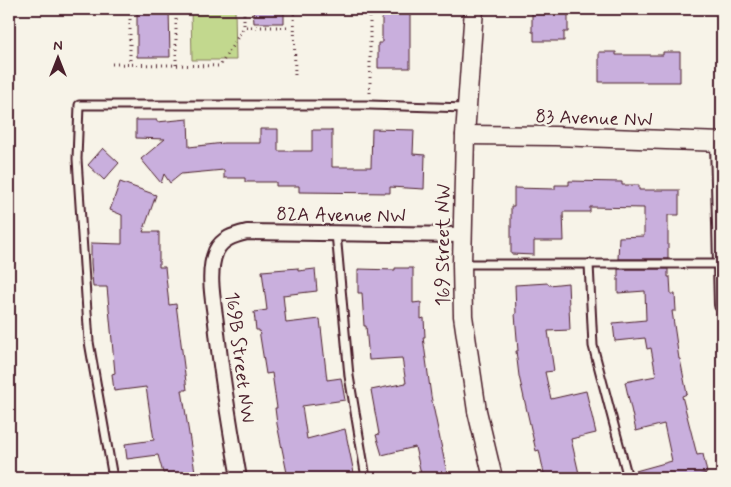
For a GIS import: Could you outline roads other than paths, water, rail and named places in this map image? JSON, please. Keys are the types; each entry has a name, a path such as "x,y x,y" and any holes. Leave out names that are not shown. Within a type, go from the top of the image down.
{"street":[{"name":"169 Street NW","path":"474,9 465,135 462,234 463,316 477,411 493,478"},
{"name":"83 Avenue NW","path":"465,135 720,142"},
{"path":"720,142 722,305"},
{"name":"82A Avenue NW","path":"221,242 247,232 462,234"},
{"name":"169B Street NW","path":"221,242 213,262 214,303 219,356 239,478"}],"lane":[{"path":"113,478 89,342 77,159 79,106 370,105 466,108"},
{"path":"336,233 349,376 366,478"},
{"path":"462,264 722,264"},
{"path":"589,264 593,346 628,478"}]}
